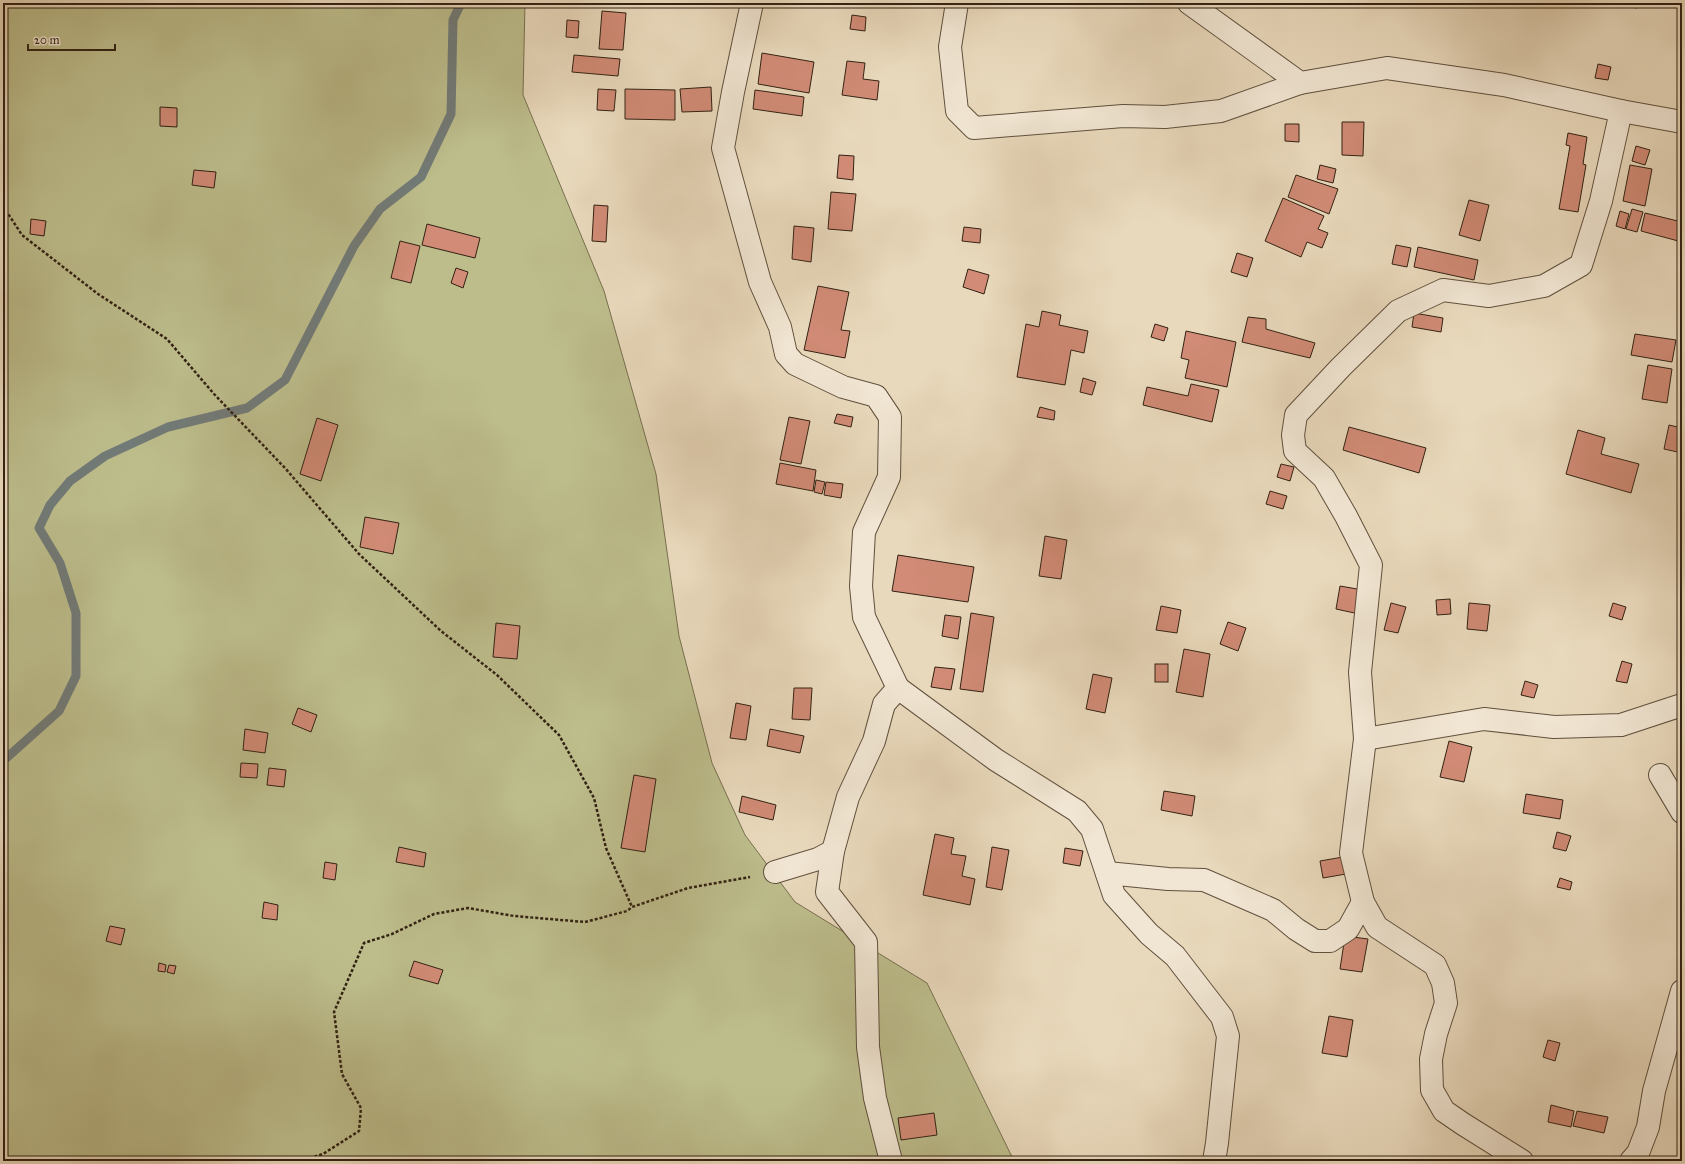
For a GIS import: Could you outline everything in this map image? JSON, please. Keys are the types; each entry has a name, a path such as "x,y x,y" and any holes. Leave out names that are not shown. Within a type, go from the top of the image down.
{"street":[{"path":"752,3 723,148 760,282 780,327 786,354 796,364 843,387 876,396 890,417 889,477 864,532 861,586 864,617 898,688 996,760 1077,811 1092,829 1114,895 1149,934 1175,956 1222,1017 1228,1036 1214,1161"},
{"path":"958,3 950,48 957,111 974,128 1116,117 1165,117 1221,111 1300,83 1387,68 1504,85 1621,111 1682,122"},
{"path":"1189,3 1300,83"},
{"path":"1522,1161 1444,1111 1432,1090 1430,1059 1436,1034 1446,1004 1443,983 1435,965 1377,927 1363,902 1351,853 1365,739 1360,672 1371,565 1346,516 1324,478 1295,451 1293,435 1296,415 1341,367 1398,311 1444,290 1489,296 1544,286 1581,265 1601,202 1621,111"},
{"path":"891,1161 875,1098 868,1047 866,942 827,892 833,851 848,797 874,741 884,704 898,688"},
{"path":"1365,739 1484,719 1554,727 1621,725 1682,705"},
{"path":"1660,774 1682,812"},
{"path":"776,872 818,859 833,851"},
{"path":"1107,873 1168,879 1204,880 1273,910 1296,930 1315,941 1330,941 1348,930 1363,902"},
{"path":"1631,1161 1638,1153 1648,1127 1654,1091 1682,991"}],"path":[{"path":"3,206 22,235 98,294 167,339 214,394 285,468 359,554 441,631 497,675 560,735 594,798 606,848 632,907"},
{"path":"300,1161 323,1154 359,1131 361,1108 342,1074 334,1012 364,943 392,934 434,914 468,908 514,916 584,922 627,911 632,907 688,888 776,872"}],"green space":[{"path":"3,3 525,3 523,95 604,291 656,474 679,636 712,763 745,835 795,902 927,983 1014,1161 3,1161"}],"building":[{"path":"1619,3 1638,3 1637,8 1619,5"},
{"path":"602,11 626,13 623,50 599,49"},
{"path":"852,15 866,17 865,31 850,29"},
{"path":"567,20 579,21 578,38 566,37"},
{"path":"762,53 814,62 809,93 758,84"},
{"path":"574,55 620,59 618,76 572,72"},
{"path":"847,61 865,63 863,79 879,81 877,100 842,95"},
{"path":"1598,64 1611,67 1608,80 1595,78"},
{"path":"711,87 712,111 682,112 680,89"},
{"path":"598,89 616,90 614,111 597,110"},
{"path":"625,89 675,90 675,120 625,119"},
{"path":"755,90 804,97 802,116 753,109"},
{"path":"160,107 177,108 177,127 160,126"},
{"path":"1342,122 1364,122 1363,156 1342,155"},
{"path":"1285,124 1299,124 1299,142 1285,141"},
{"path":"1568,133 1587,137 1583,164 1586,165 1578,212 1559,209 1570,146 1566,145"},
{"path":"1636,146 1650,150 1645,165 1632,161"},
{"path":"839,155 854,156 853,180 837,178"},
{"path":"1320,165 1336,169 1333,183 1317,179"},
{"path":"1630,165 1652,169 1645,206 1623,201"},
{"path":"194,170 216,172 214,188 192,185"},
{"path":"1296,175 1338,189 1329,214 1288,197"},
{"path":"831,192 856,194 852,231 828,229"},
{"path":"1283,198 1324,216 1318,229 1328,233 1322,248 1307,242 1301,257 1265,241"},
{"path":"1469,200 1489,205 1480,241 1459,235"},
{"path":"594,205 608,206 606,242 592,241"},
{"path":"1632,209 1643,212 1637,232 1626,229"},
{"path":"1620,211 1629,214 1625,229 1616,226"},
{"path":"1645,213 1682,222 1682,242 1641,231"},
{"path":"31,219 46,221 44,236 30,234"},
{"path":"427,224 480,238 475,258 422,245"},
{"path":"794,226 814,228 811,262 792,259"},
{"path":"964,227 981,229 980,243 962,241"},
{"path":"400,241 420,246 411,283 391,278"},
{"path":"1396,245 1411,248 1407,267 1392,264"},
{"path":"1418,247 1478,260 1474,280 1414,267"},
{"path":"1237,253 1253,258 1247,277 1231,272"},
{"path":"456,268 468,272 463,288 451,283"},
{"path":"968,269 989,275 984,294 963,287"},
{"path":"818,286 849,292 841,330 850,331 845,358 804,350"},
{"path":"1042,311 1061,315 1059,325 1088,331 1084,353 1071,350 1065,385 1017,377 1026,324 1039,327"},
{"path":"1414,313 1443,318 1441,332 1412,327"},
{"path":"1248,317 1266,319 1266,329 1315,343 1310,358 1242,342"},
{"path":"1155,324 1168,328 1164,341 1151,337"},
{"path":"1186,331 1236,342 1227,387 1185,378 1189,360 1181,358"},
{"path":"1635,334 1676,340 1672,362 1631,355"},
{"path":"1648,365 1672,369 1667,403 1642,399"},
{"path":"1083,378 1096,382 1092,395 1080,392"},
{"path":"1191,384 1219,390 1212,422 1143,405 1147,387 1188,396"},
{"path":"1040,407 1055,411 1054,420 1037,417"},
{"path":"837,414 853,417 851,427 834,423"},
{"path":"789,417 810,421 801,464 780,460"},
{"path":"317,418 338,425 321,481 300,474"},
{"path":"1669,425 1682,428 1682,453 1664,449"},
{"path":"1349,427 1426,448 1419,473 1343,450"},
{"path":"1578,430 1605,438 1601,454 1639,464 1631,493 1566,474"},
{"path":"780,463 816,470 813,491 776,484"},
{"path":"1281,464 1294,467 1290,481 1277,477"},
{"path":"816,480 825,482 822,494 814,492"},
{"path":"826,482 843,484 841,498 824,495"},
{"path":"1270,491 1287,496 1283,509 1266,504"},
{"path":"365,517 399,523 393,554 360,547"},
{"path":"1045,536 1067,540 1061,579 1039,576"},
{"path":"898,555 974,567 968,602 892,591"},
{"path":"1340,586 1363,590 1359,614 1336,609"},
{"path":"1450,599 1451,614 1437,615 1436,600"},
{"path":"1391,603 1406,607 1398,633 1384,630"},
{"path":"1469,603 1490,605 1487,631 1467,629"},
{"path":"1613,603 1626,607 1622,620 1609,616"},
{"path":"1161,606 1181,610 1177,633 1156,630"},
{"path":"971,613 994,617 983,692 960,689"},
{"path":"945,615 961,617 958,639 942,636"},
{"path":"1228,622 1246,628 1238,651 1220,644"},
{"path":"496,623 520,626 517,659 493,657"},
{"path":"1184,649 1210,654 1203,697 1176,692"},
{"path":"1622,661 1632,664 1627,683 1616,681"},
{"path":"1155,664 1168,664 1168,682 1155,682"},
{"path":"935,667 955,669 951,690 931,687"},
{"path":"1093,674 1112,678 1105,713 1086,709"},
{"path":"1525,681 1538,685 1534,698 1521,695"},
{"path":"794,688 812,688 810,720 792,719"},
{"path":"736,703 751,706 746,740 730,738"},
{"path":"298,708 317,715 311,732 292,724"},
{"path":"245,729 268,733 265,753 243,750"},
{"path":"770,729 804,736 800,753 767,746"},
{"path":"1449,741 1472,747 1464,782 1440,777"},
{"path":"241,763 258,764 257,778 240,777"},
{"path":"269,768 286,770 284,787 267,785"},
{"path":"634,775 656,779 645,852 621,848"},
{"path":"1164,791 1195,796 1192,816 1161,810"},
{"path":"1526,794 1563,800 1560,819 1523,813"},
{"path":"742,796 776,805 773,820 739,812"},
{"path":"1557,832 1571,836 1566,851 1553,848"},
{"path":"935,834 954,838 951,854 966,856 962,876 975,879 970,905 923,895"},
{"path":"399,847 426,853 424,867 396,862"},
{"path":"992,847 1009,850 1002,890 986,887"},
{"path":"1065,848 1083,851 1080,866 1063,863"},
{"path":"1343,857 1346,874 1323,878 1320,861"},
{"path":"325,862 337,864 335,880 323,878"},
{"path":"1560,878 1572,882 1570,890 1557,887"},
{"path":"264,902 278,905 277,920 262,918"},
{"path":"110,926 125,929 121,945 106,941"},
{"path":"1345,936 1368,939 1362,972 1340,969"},
{"path":"414,961 443,970 438,984 409,976"},
{"path":"159,963 166,965 165,972 158,971"},
{"path":"169,965 176,966 174,974 167,972"},
{"path":"1329,1016 1353,1020 1347,1057 1322,1053"},
{"path":"1548,1040 1560,1043 1555,1061 1543,1057"},
{"path":"1551,1105 1574,1111 1571,1127 1548,1122"},
{"path":"1577,1111 1608,1117 1604,1133 1573,1126"},
{"path":"934,1113 937,1135 901,1140 898,1118"}],"waterway":[{"path":"3,761 59,711 76,676 76,613 60,563 39,528 50,505 70,481 105,456 168,427 247,408 285,380 354,246 380,209 421,177 451,114 453,20 461,3"}]}
